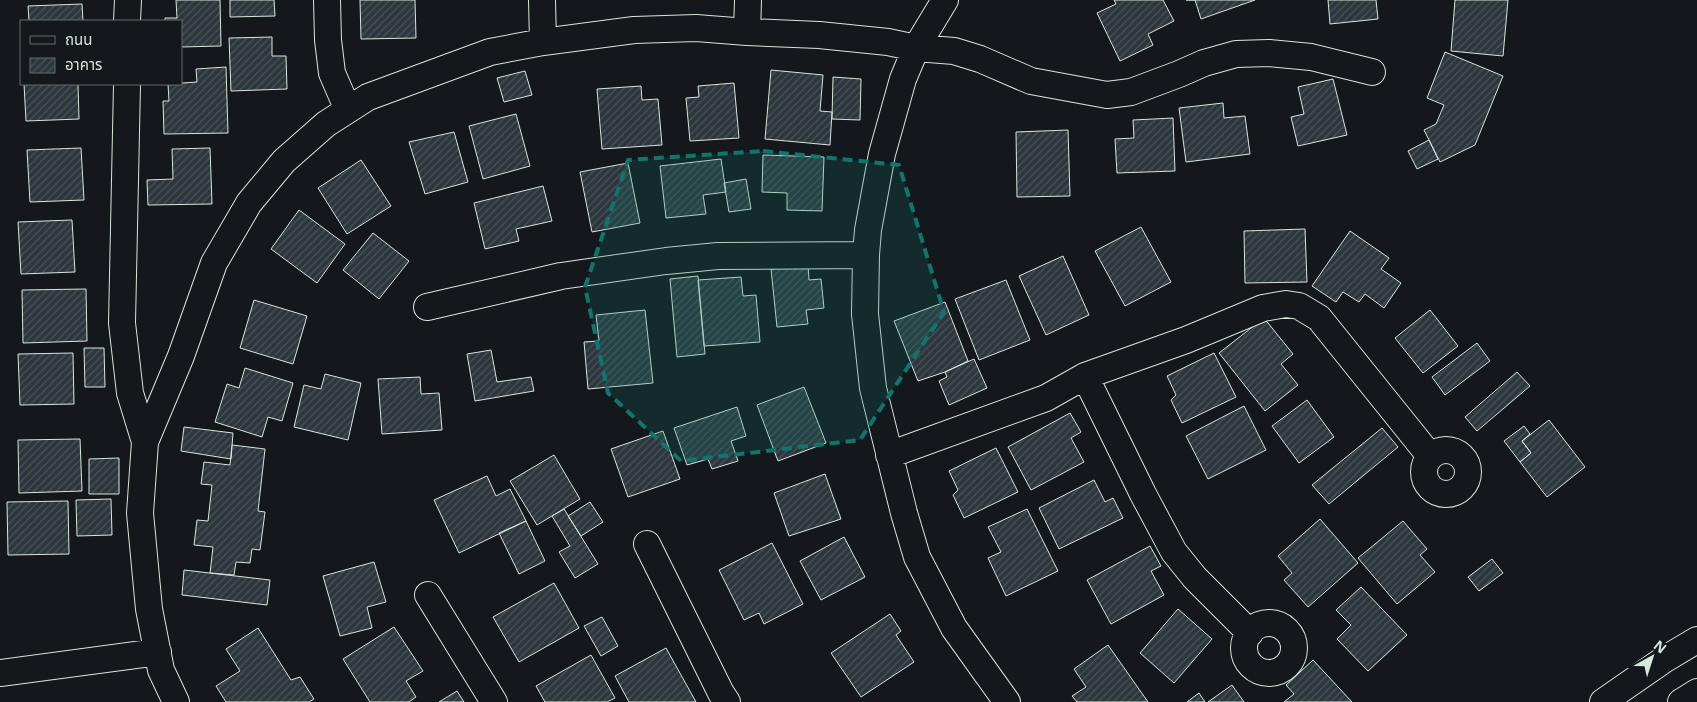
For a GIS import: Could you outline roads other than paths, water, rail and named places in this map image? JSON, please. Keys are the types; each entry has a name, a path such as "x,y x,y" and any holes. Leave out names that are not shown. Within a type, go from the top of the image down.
{"street":[{"path":"127,20 128,0"},
{"path":"326,0 332,73 348,110"},
{"path":"542,0 543,42"},
{"path":"747,32 748,0"},
{"path":"945,0 916,48 903,79 882,154 868,230 865,314 873,388 889,456 917,557 954,628 1007,702"},
{"path":"176,702 161,670 149,609 140,513 145,442 181,356 214,263 249,203 284,162 326,124 368,96 490,52 543,42 652,30 696,28 819,35 954,51 980,59 1031,81 1107,94 1131,92 1204,63 1236,54 1269,53 1311,57 1372,72"},
{"path":"127,85 122,323 130,393 145,442"},
{"path":"427,307 561,276 666,261 718,256 866,255"},
{"path":"889,456 1046,398 1085,376 1186,340 1263,308 1286,304 1299,306 1319,318 1430,456"},
{"path":"1085,376 1174,552 1195,578 1250,633"},
{"path":"648,544 721,692 728,702"},
{"path":"428,595 494,702"},
{"path":"1603,702 1665,659 1697,640"},
{"path":"0,673 158,652"},
{"path":"1681,702 1697,692"}]}
